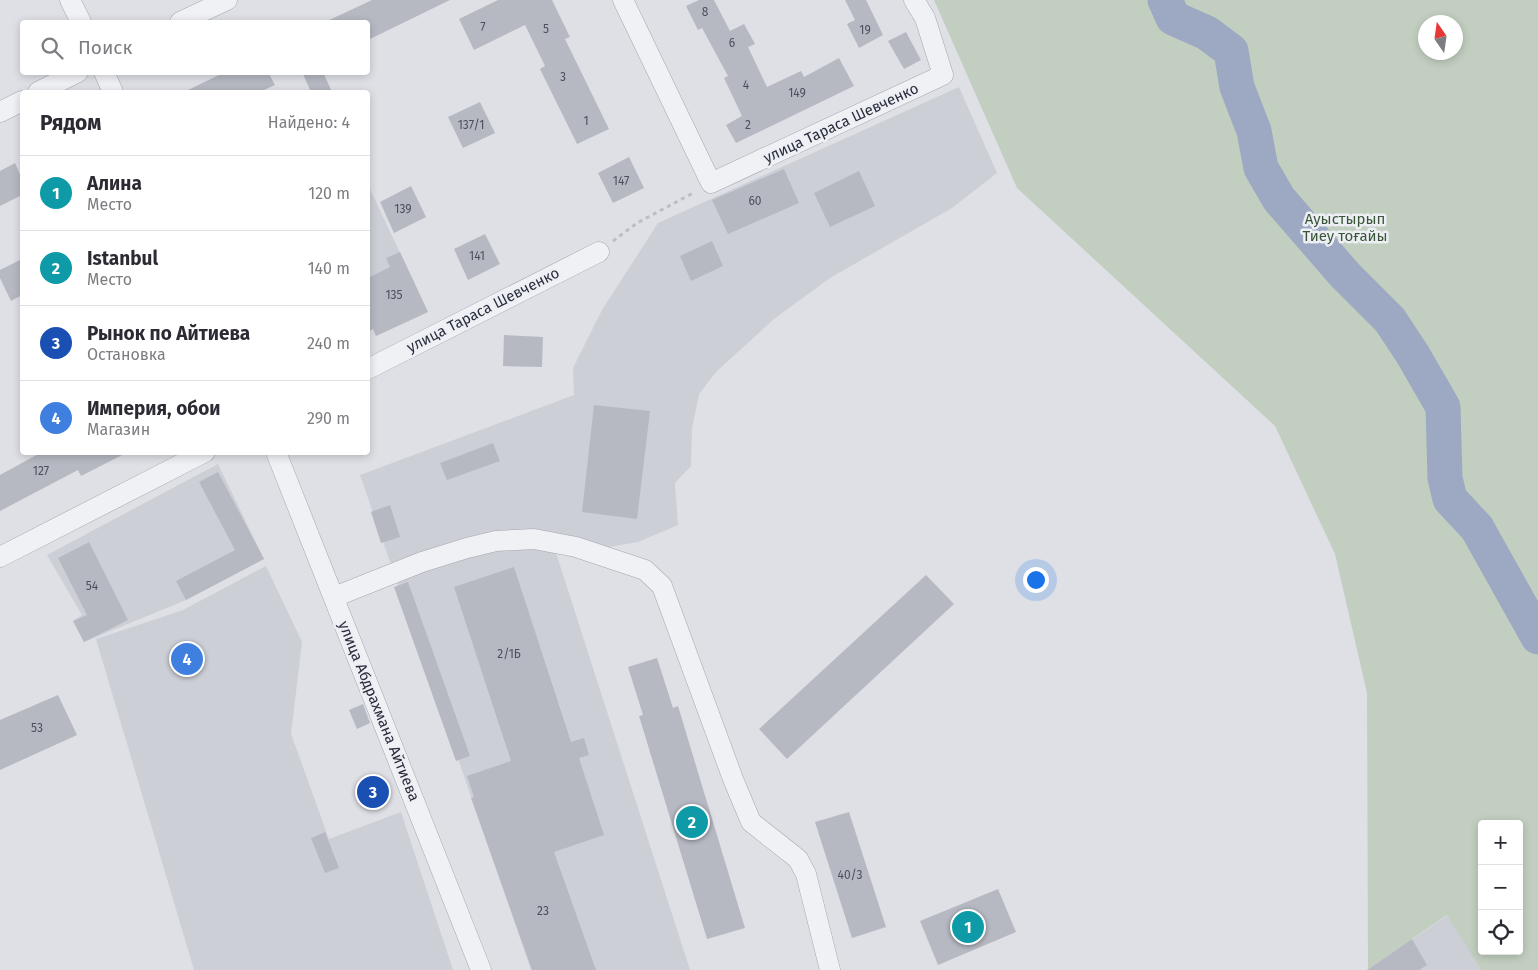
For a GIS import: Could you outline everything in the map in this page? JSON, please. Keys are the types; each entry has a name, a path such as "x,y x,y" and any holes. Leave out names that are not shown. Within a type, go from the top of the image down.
{"street":[{"path":"70,0 80,20"},
{"path":"184,20 227,0"},
{"path":"623,0 711,183"},
{"name":"улица Тараса Шевченко","path":"711,183 943,75 925,18 914,0"},
{"path":"42,90 72,75"},
{"path":"105,75 112,90"},
{"path":"0,112 20,101"},
{"name":"улица Тараса Шевченко","path":"370,368 599,252"},
{"path":"0,557 199,455"},
{"name":"улица Абдрахмана Айтиева","path":"277,455 481,970"},
{"path":"334,597 422,562 496,541 534,540 576,547 646,570 662,586 733,779 751,822 798,859 806,874 830,970"}],"path":[{"path":"599,252 637,223 711,183"}],"shaded area":[{"path":"959,87 997,173 952,208 830,278 774,319 716,372 699,394 692,429 691,466 675,483 678,525 638,542 609,547 549,531 690,970 531,970 360,475 574,395 573,368 602,310 658,223"},
{"path":"370,189 428,312 376,336 373,329 370,331"},
{"path":"218,464 264,559 186,600 84,642 73,621 82,615 47,555"},
{"path":"266,566 302,642 291,734 329,839 401,812 453,970 194,970 96,639 183,610"},
{"path":"1448,915 1481,970 1367,970"}],"green space":[{"name":"Ауыстырып Тиеу тоғайы","path":"934,0 1538,0 1538,970 1481,970 1447,915 1368,969 1367,693 1335,554 1275,426 1017,188"}],"building":[{"path":"372,0 450,0 370,39 370,20 329,20"},
{"path":"498,0 552,0 570,37 565,39 609,129 577,144 540,69 545,66 525,25 474,50 459,19"},
{"path":"699,0 714,0 730,31 744,24 755,44 748,47 767,87 801,71 804,77 839,58 854,86 736,143 726,125 742,116 724,78 728,76 702,28 698,30 686,6"},
{"path":"845,0 866,0 883,35 859,48 847,24 855,20"},
{"path":"906,32 921,60 904,69 888,41"},
{"path":"219,75 270,75 275,85 264,90 188,90"},
{"path":"303,75 324,75 331,90 310,90"},
{"path":"480,102 495,133 463,148 448,117"},
{"path":"629,157 644,188 613,203 598,173"},
{"path":"15,163 20,174 20,196 0,206 0,171"},
{"path":"784,169 799,203 728,234 712,200"},
{"path":"859,171 875,206 830,227 814,193"},
{"path":"411,186 426,217 394,233 380,202"},
{"path":"485,234 500,264 468,280 454,249"},
{"path":"712,241 723,266 691,281 680,256"},
{"path":"400,252 428,312 376,336 373,329 370,331 370,277 390,267 386,258"},
{"path":"20,260 20,296 11,301 0,278 0,270"},
{"path":"504,335 543,337 542,367 503,366"},
{"path":"594,405 650,411 637,519 582,512"},
{"path":"493,443 500,461 447,480 440,463"},
{"path":"37,455 122,455 81,476 78,470 0,511 0,475"},
{"path":"218,472 264,559 186,600 176,581 235,550 199,482"},
{"path":"390,505 400,537 381,543 371,512"},
{"path":"89,542 128,620 84,642 73,621 87,615 58,558"},
{"path":"514,567 571,742 584,738 589,755 579,758 604,835 554,852 596,970 532,970 471,798 474,797 467,776 511,761 454,587"},
{"path":"926,575 954,604 787,759 759,729"},
{"path":"408,582 470,756 456,761 394,587"},
{"path":"657,658 673,708 678,706 745,928 707,939 639,716 643,715 628,667"},
{"path":"58,695 77,735 0,770 0,720"},
{"path":"363,704 370,723 357,729 349,710"},
{"path":"849,812 886,927 852,938 815,822"},
{"path":"325,832 339,868 325,873 311,838"},
{"path":"998,889 1016,932 938,965 920,921"},
{"path":"1412,939 1427,965 1419,970 1367,970"}],"waterway":[{"path":"1165,0 1173,18 1207,33 1231,51 1237,87 1254,131 1261,168 1279,199 1345,275 1390,320 1413,355 1443,407 1445,478 1450,499 1477,528 1538,637"}],"place":[{"name":"Империя, обои","path":"187,659"},
{"name":"Рынок по Айтиева","path":"373,792"},
{"name":"Istanbul","path":"692,822"},
{"name":"Алина","path":"968,927"}]}
